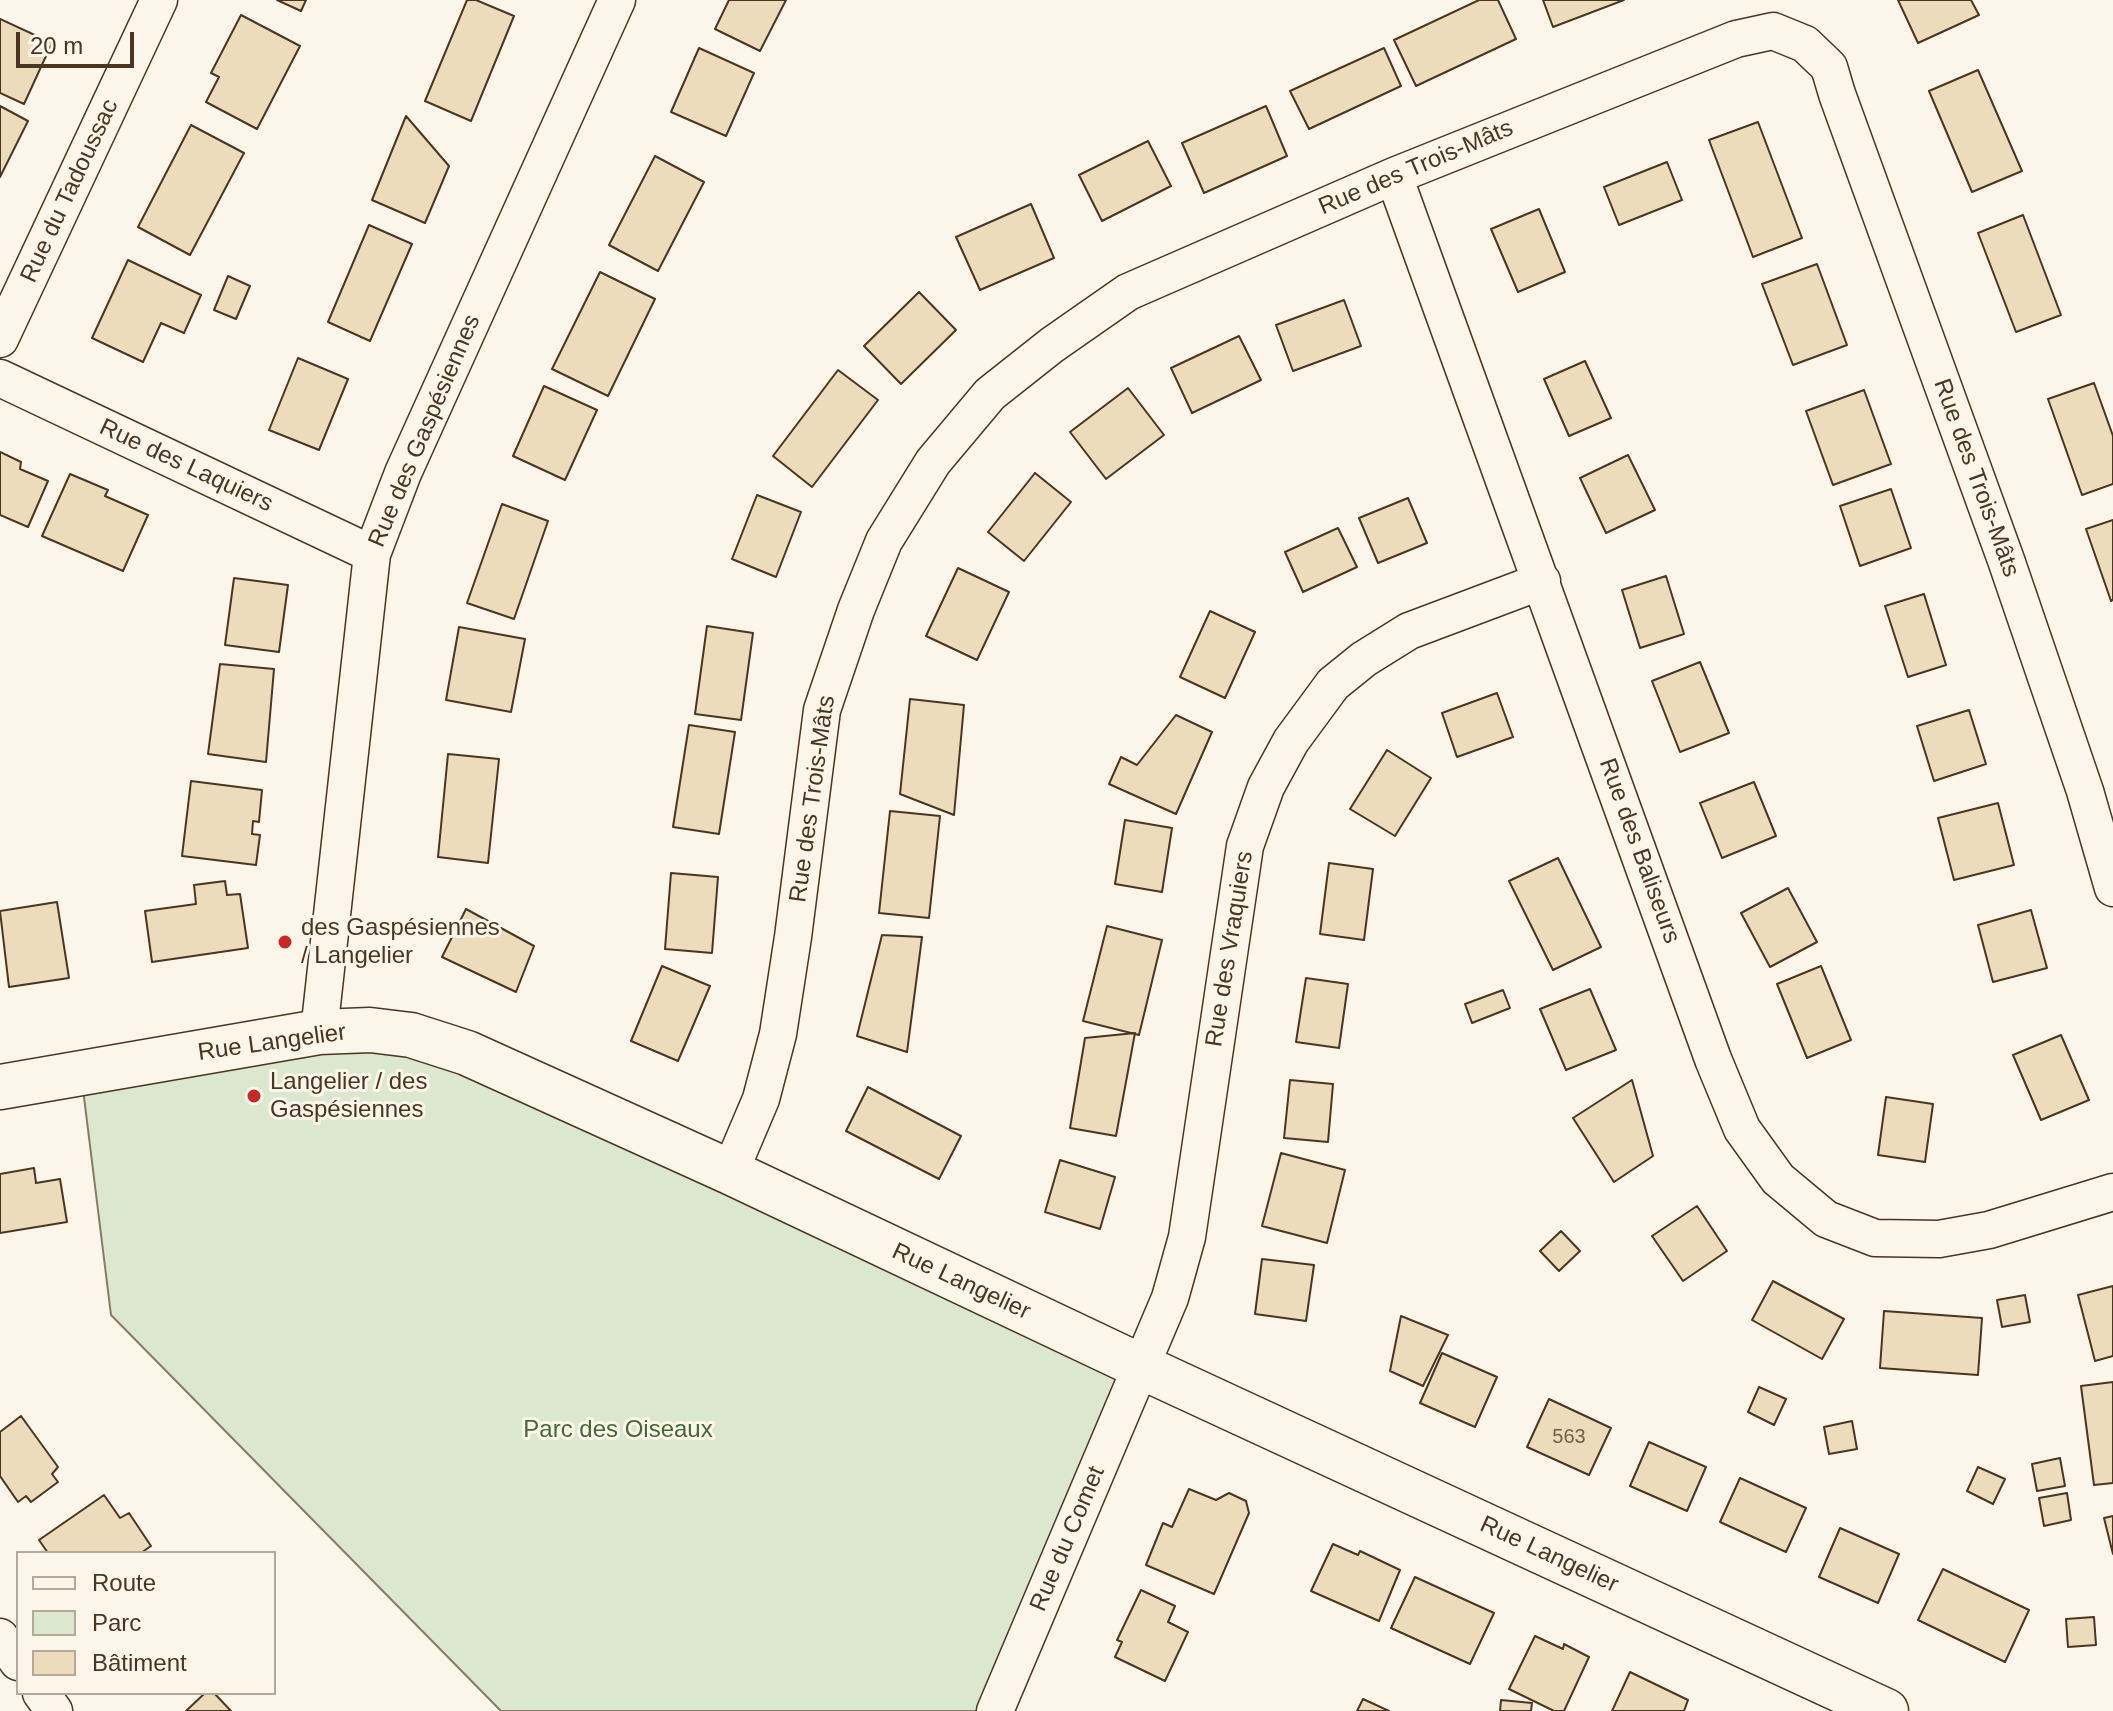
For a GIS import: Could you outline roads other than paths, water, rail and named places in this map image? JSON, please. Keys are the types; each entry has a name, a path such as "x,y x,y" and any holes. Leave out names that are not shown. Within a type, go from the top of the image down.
{"street":[{"name":"Rue des Gaspésiennes","path":"319,1032 372,554 403,473 617,0"},
{"name":"Rue du Tadoussac","path":"0,339 153,2"},
{"name":"Rue des Trois-Mâts","path":"730,1172 761,1099 778,1034 822,710 856,610 884,541 933,462 990,394 1052,345 1128,292 1394,176 1736,39 1773,31 1805,44 1829,67 2006,560 2085,791 2113,888"},
{"name":"Rue des Baliseurs","path":"1394,176 1713,1059 1742,1129 1778,1179 1826,1219 1875,1238 1939,1239 1989,1230 2113,1192"},
{"name":"Rue des Laquiers","path":"0,378 372,554"},
{"name":"Rue des Vraquiers","path":"1142,1367 1170,1298 1187,1237 1245,846 1266,787 1291,741 1333,684 1364,659 1409,631 1542,581"},
{"name":"Rue Langelier","path":"0,1087 319,1032 370,1030 411,1035 467,1053 730,1172 1142,1367 1886,1711"},
{"name":"Rue du Comet","path":"995,1711 1142,1367"},
{"path":"0,1637 16,1659"}],"place":[{"name":"des Gaspésiennes / Langelier","path":"285,942"},
{"name":"Langelier / des Gaspésiennes","path":"254,1096"}],"park label":[{"name":"Parc des Oiseaux","path":"618,1430"}]}
